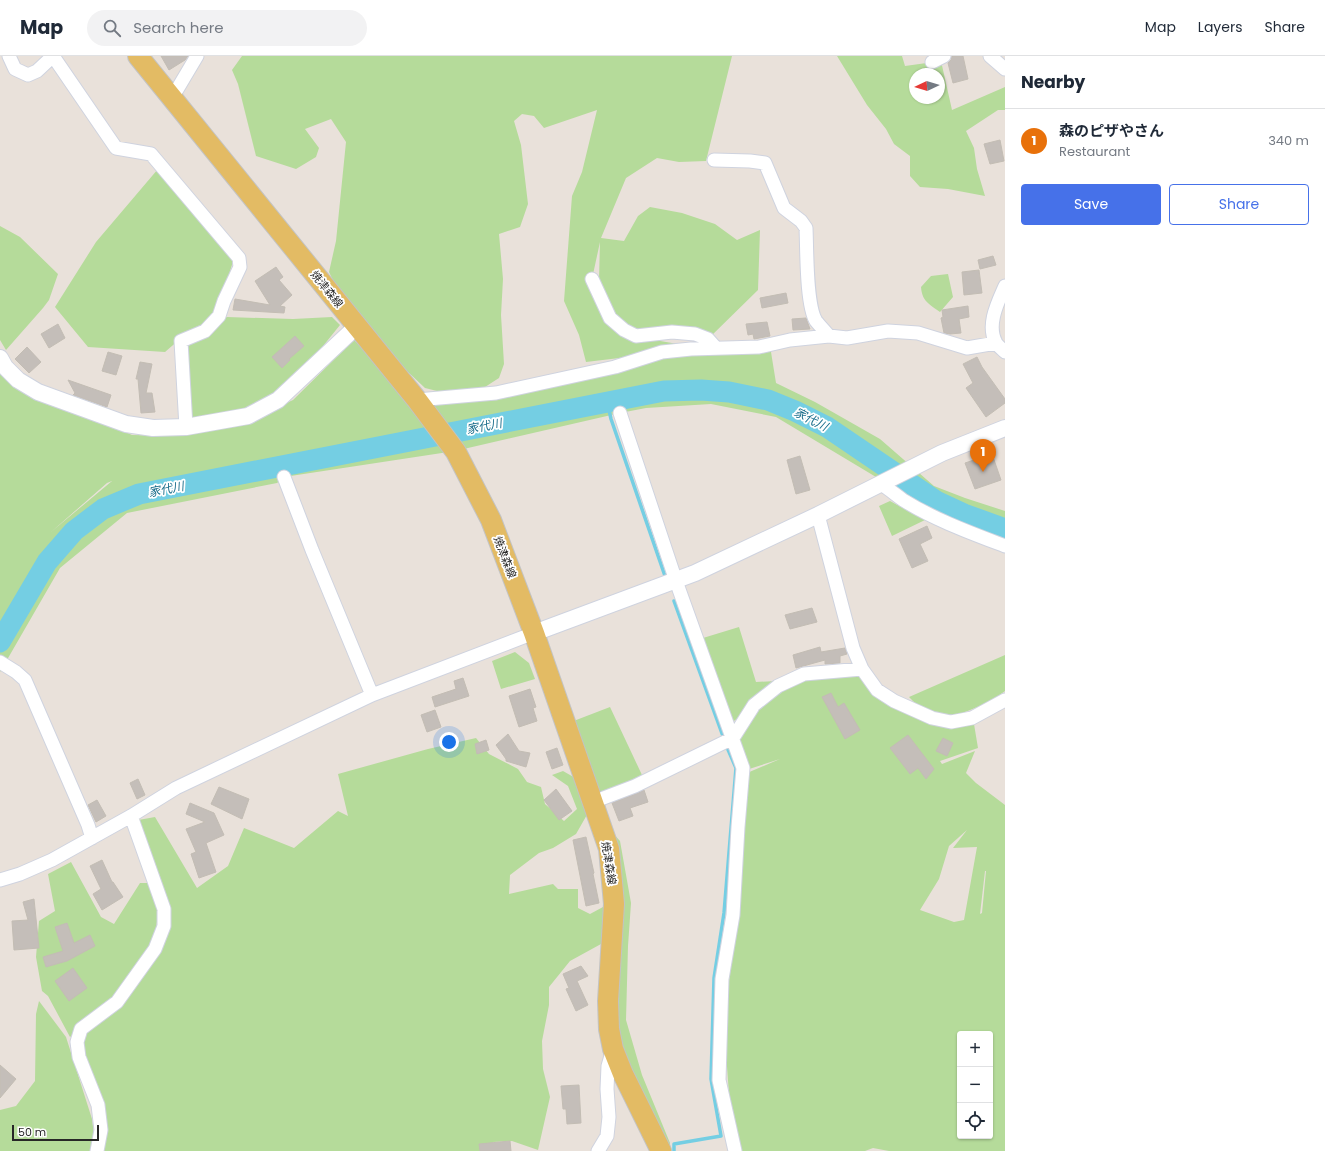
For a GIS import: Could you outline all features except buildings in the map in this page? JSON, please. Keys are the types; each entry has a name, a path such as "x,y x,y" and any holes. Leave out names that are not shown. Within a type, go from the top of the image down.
{"main road":[{"name":"焼津森線","path":"138,56 435,423 456,452 490,520 534,633 609,849 614,904 608,1001 609,1030 613,1049 622,1074 661,1151"}],"street":[{"path":"9,56 15,69 28,75 37,70 53,56 116,148 151,154 239,258 240,266 224,301 220,316 204,331 181,341 186,427"},
{"path":"172,98 197,56"},
{"path":"990,56 1005,70"},
{"path":"714,160 765,163 784,208 801,221 806,228 809,289 812,310 816,320 828,336"},
{"path":"592,279 610,318 624,330 636,336 672,332 695,334 708,339 716,348"},
{"path":"417,400 496,393 615,367 662,352 691,349 759,347 790,340 828,336 847,338 888,331 918,333 967,348 1001,347 992,327 1000,311 1005,286"},
{"path":"0,358 18,380 38,392 126,424 153,428 186,427 248,416 278,400 357,326"},
{"path":"620,413 676,581 731,739 743,768 733,915 722,979 719,1080 735,1151"},
{"path":"0,880 20,874 52,860 131,816 176,788 372,695 695,573 818,515 942,453 1005,428"},
{"path":"284,477 312,550 372,695"},
{"path":"886,481 903,500 959,528 1005,546"},
{"path":"818,515 853,648 862,669 878,690 894,702 932,718 950,722 972,718 1005,700"},
{"path":"0,662 16,672 25,680 88,825 92,838"},
{"path":"593,802 635,786 731,739 754,705 778,686 804,674 862,669"},
{"path":"97,1151 101,1130 98,1105 79,1057 77,1042 81,1029 117,1002 155,949 164,926 164,909 131,816"},
{"path":"598,1151 606,1136 609,1117 607,1088 608,1066 613,1049"}],"green space":[{"path":"242,56 732,56 706,161 679,162 657,158 626,178 601,238 624,241 638,216 650,207 682,213 715,224 737,240 760,230 758,290 708,339 637,337 701,348 687,351 771,352 776,383 815,402 880,439 934,486 1005,511 1005,543 934,510 776,417 711,404 646,408 455,451 284,477 277,483 127,513 60,568 0,672 0,360 19,384 132,435 176,436 250,420 293,400 354,340 414,403 457,396 425,388 352,319 329,272 336,241 346,142 331,119 305,129 319,148 316,157 296,169 256,156 238,84 232,70","holes":["597,110 582,172 572,196 564,301 579,335 586,362 661,353 462,395 485,387 499,378 504,364 501,315 503,279 499,234 520,227 528,204 521,145 514,121 522,114 534,116 544,128","600,242 599,280 592,279","112,481 51,532 107,483"]},
{"path":"837,56 902,56 905,66 941,61 943,68 909,68 909,104 945,104 945,79 952,110 1005,87 1005,110 998,110 966,131 974,148 977,169 985,196 948,189 920,187 910,176 910,156 894,144 886,129 867,105"},
{"path":"158,169 234,258 215,321 227,317 293,319 332,317 340,325 319,351 276,396 241,417 192,426 180,339 165,352 88,347 55,307 96,242"},
{"path":"0,226 20,237 58,274 49,300 6,350 0,340"},
{"path":"948,274 953,297 940,312 925,299 921,287 931,276"},
{"path":"890,501 925,520 892,536 879,506"},
{"path":"739,627 756,682 777,681 731,723 703,638"},
{"path":"515,652 529,663 535,679 501,689 492,661"},
{"path":"1005,655 1005,691 990,702 950,718 923,711 909,697"},
{"path":"859,669 936,724 973,718 978,748 940,761 942,764 975,751 966,773 976,783 1005,805 1005,1151 889,1151 873,1148 865,1151 740,1151 729,1094 725,1039 729,981 735,933 747,773 780,759 746,770 738,740 757,703 783,684","holes":["967,830 953,848 977,847 964,920 954,922 920,910 939,879 949,846","985,871 982,913 980,914"]},
{"path":"610,707 642,775 598,797 571,722"},
{"path":"476,738 489,754 518,769 527,782 541,787 545,804 564,821 577,809 568,786 552,775 563,771 577,779 588,813 576,834 553,848 539,853 510,875 509,894 553,884 558,889 578,889 578,908 590,914 603,907 607,926 601,944 570,961 549,987 549,1005 542,1041 543,1069 550,1097 538,1150 512,1141 493,1142 491,1151 97,1151 101,1130 77,1042 89,1021 70,1037 48,996 42,991 36,957 39,921 55,911 48,874 71,862 101,917 114,924 140,883 155,883 133,821 155,817 197,888 228,866 244,828 294,848 338,811 348,816 338,774 428,749","holes":["155,885 164,926 152,951 158,916"]},
{"path":"610,830 620,841 631,903 626,1020 642,1075 670,1143 669,1151 625,1067 616,1031"},
{"path":"39,1001 66,1037 92,1119 96,1151 0,1151 0,1110 16,1106 35,1081 36,1014"}],"waterway":[{"name":"家代川","path":"0,642 47,562 74,531 103,509 139,494 664,391 701,390 729,392 768,400 795,411 827,427 936,501 964,514 1005,529"},
{"path":"607,401 611,419 665,576"},
{"path":"674,601 724,739"},
{"path":"674,1151 674,1144 721,1136 711,1079 714,978 724,913 736,768 726,745"}],"place":[{"name":"森のピザやさん","path":"983,472"}]}
